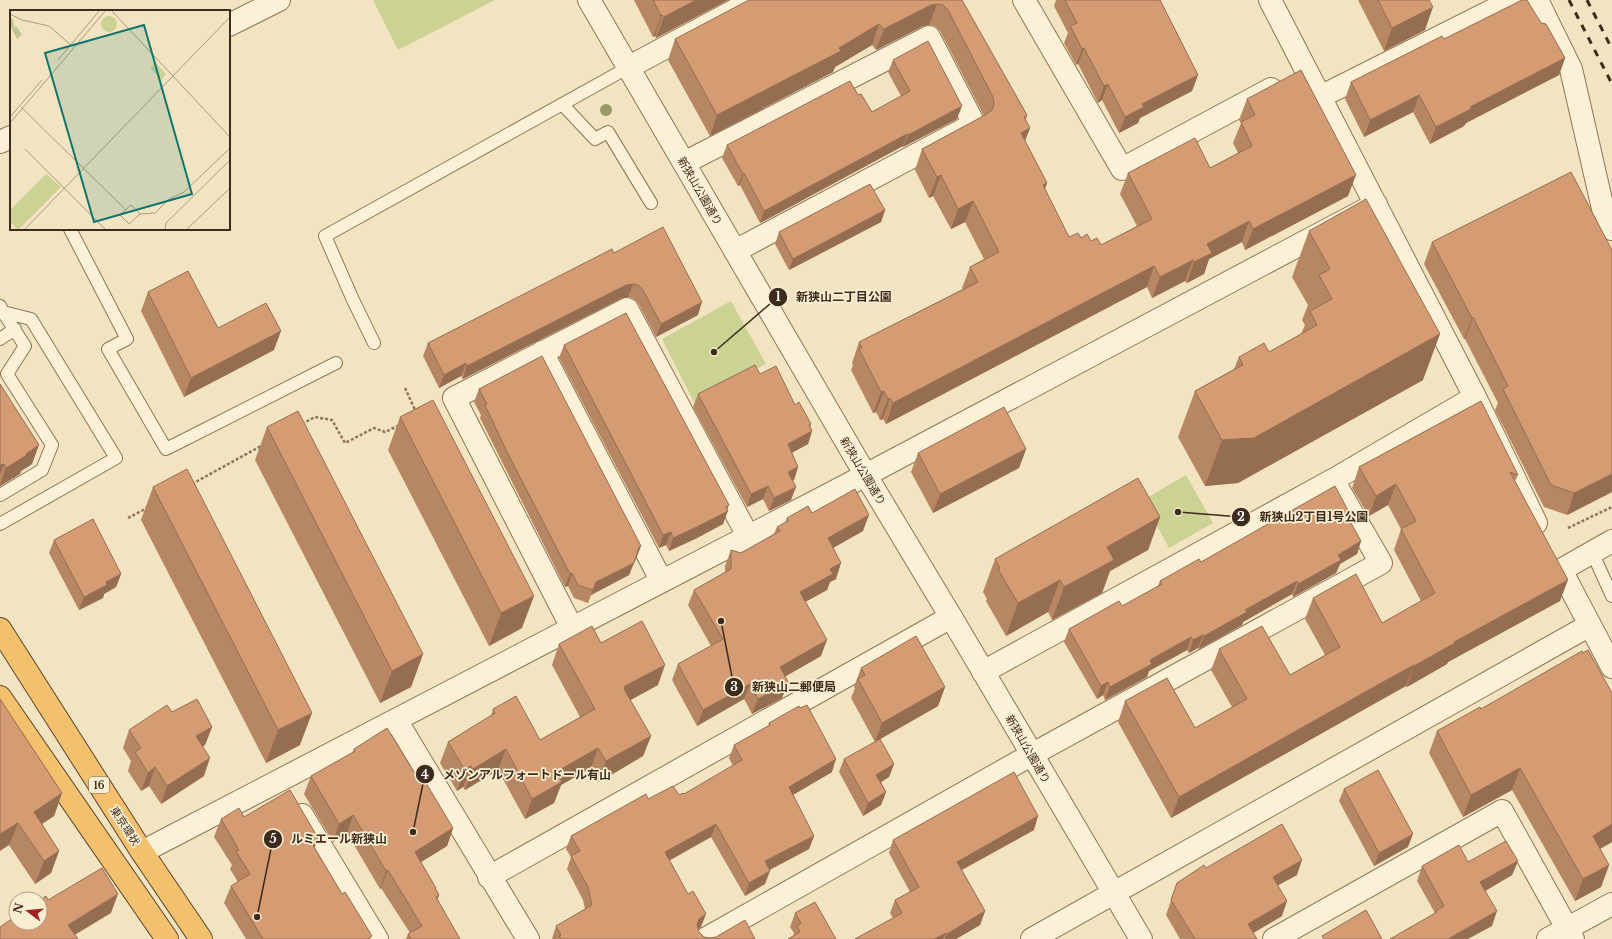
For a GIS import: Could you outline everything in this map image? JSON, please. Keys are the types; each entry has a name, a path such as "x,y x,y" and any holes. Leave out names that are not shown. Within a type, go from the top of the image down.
{"highway":[{"name":"東京環状","path":"0,629 142,852 201,939"},
{"path":"0,696 167,939"}],"street":[{"path":"230,24 279,0"},
{"name":"新狭山公園通り","path":"589,0 865,474 1141,939"},
{"path":"629,67 754,0"},
{"path":"1024,0 1122,169 1306,70"},
{"path":"1270,0 1475,397 1552,554 1612,667"},
{"path":"1320,97 1513,0"},
{"path":"1537,0 1571,69 1604,213 1612,229"},
{"path":"684,163 929,37 974,124 735,251"},
{"path":"0,142 10,137"},
{"path":"142,852 288,792 396,720 1376,204"},
{"path":"572,628 454,398 542,352 627,309 748,536"},
{"path":"542,352 661,580"},
{"path":"983,672 1333,480 1475,397"},
{"path":"705,939 1031,755 1381,563 1333,480"},
{"path":"1552,554 1592,552 1612,541"},
{"path":"489,877 951,617"},
{"path":"1032,939 1590,625"},
{"path":"396,720 489,877 528,939"},
{"path":"288,792 376,939"},
{"path":"1274,939 1502,811 1570,934"},
{"path":"1548,939 1570,934 1612,904"}],"lane":[{"path":"374,343 325,236 629,67"},
{"path":"562,104 595,139 608,132 651,203"},
{"path":"71,230 127,339 108,349 166,449 336,363"},
{"path":"0,495 42,470 52,445 4,373 25,346 2,309"},
{"path":"0,524 116,458 31,319 2,309"},
{"path":"0,339 15,329"},
{"path":"1592,552 1612,596"}],"path":[{"path":"405,388 418,416"},
{"path":"302,424 315,417 332,420 345,443 374,428 385,432 405,422"},
{"path":"188,486 268,443"},
{"path":"128,518 148,507"},
{"path":"1568,528 1612,507"}],"green space":[{"path":"373,0 495,0 398,50"},
{"path":"731,301 766,364 694,402 662,339"},
{"path":"1186,475 1213,523 1169,548 1143,500"}],"building":[{"path":"653,0 696,0 664,17 662,15 661,16"},
{"path":"749,0 962,0 1027,115 1024,117 1030,128 1021,133 1047,183 1043,185 1069,237 1078,233 1081,238 1087,234 1091,241 1097,238 1101,245 1152,219 1128,173 1195,138 1210,168 1252,146 1241,122 1255,115 1247,99 1301,70 1356,175 1253,229 1249,221 1207,244 1212,253 1194,262 1193,260 1160,277 1154,266 893,403 890,398 888,399 884,391 881,392 859,349 862,348 859,342 978,282 970,267 999,252 973,201 958,209 941,175 937,177 922,149 987,114 992,110 994,104 993,97 948,10 943,5 937,4 931,5 884,29 879,24 839,48 841,51 717,115 675,39"},
{"path":"1065,0 1160,0 1198,75 1142,104 1144,107 1125,117 1108,84 1104,86 1084,48 1082,49 1070,26 1077,23"},
{"path":"1378,0 1429,0 1433,7 1392,28"},
{"path":"1522,0 1527,0 1541,23 1546,24 1565,58 1470,107 1471,109 1436,127 1419,95 1370,120 1351,82 1442,36 1444,39"},
{"path":"928,41 962,106 764,211 727,145 850,81 858,95 861,94 872,112 910,91 893,60"},
{"path":"1571,172 1612,250 1612,474 1574,493 1551,485 1503,389 1508,386 1473,317 1472,318 1432,242"},
{"path":"870,184 885,210 793,259 779,232"},
{"path":"1366,199 1440,334 1254,438 1222,440 1195,391 1243,365 1239,357 1264,343 1269,352 1317,325 1310,311 1332,299 1319,275 1330,269 1309,231"},
{"path":"663,227 702,302 661,324 643,290 638,285 626,285 467,366 466,363 444,375 428,343 612,249 614,253"},
{"path":"188,271 218,328 266,303 281,331 191,378 148,292"},
{"path":"626,313 729,505 726,507 728,511 673,538 671,532 663,535 564,345"},
{"path":"542,356 641,546 639,547 634,563 596,582 593,590 578,585 572,573 570,574 506,450 485,405 487,404 479,389"},
{"path":"755,365 760,374 776,366 795,405 799,402 811,424 809,425 812,431 788,444 798,467 788,472 796,487 774,498 768,486 751,494 698,394"},
{"path":"0,384 39,445 26,454 27,455 6,468 4,464 0,465"},
{"path":"433,400 534,596 501,613 400,417"},
{"path":"1481,401 1518,475 1510,472 1568,580 1454,642 1455,643 1179,797 1125,701 1167,678 1195,728 1247,699 1219,649 1262,626 1290,675 1340,647 1313,598 1356,574 1382,623 1435,593 1401,529 1416,521 1396,484 1376,496 1359,467"},
{"path":"1004,407 1026,449 940,494 918,453"},
{"path":"298,411 423,654 392,671 267,427"},
{"path":"187,469 312,713 278,730 153,487"},
{"path":"1138,478 1160,517 1107,547 1114,560 1064,587 1060,580 1018,603 998,569 1000,568 995,559"},
{"path":"1335,486 1351,516 1348,518 1361,541 1338,555 1341,560 1298,584 1297,581 1245,610 1247,612 1204,636 1203,635 1193,640 1191,637 1150,660 1152,664 1110,687 1108,682 1101,686 1069,629 1119,601 1122,606 1162,584 1160,581 1199,559 1201,562"},
{"path":"855,489 869,515 828,538 841,563 830,569 833,574 800,592 827,640 780,667 788,682 758,699 750,684 703,710 678,664 723,639 694,590 731,569 731,550 741,553 780,531 777,527 788,521 787,518 808,506 812,513"},
{"path":"93,519 121,574 106,582 107,585 84,597 54,540"},
{"path":"642,621 665,665 625,686 624,689 651,736 606,761 598,748 556,772 562,782 532,799 506,749 473,769 471,766 465,770 448,742 495,713 493,709 516,696 540,740 595,709 559,644 592,626 601,643"},
{"path":"916,636 945,687 882,723 858,679 865,675 861,668"},
{"path":"1588,650 1612,693 1612,824 1593,836 1609,865 1583,879 1520,768 1471,795 1437,731 1480,707 1481,709 1582,651 1583,653"},
{"path":"0,699 62,793 34,812 59,851 44,861 18,823 0,834"},
{"path":"197,699 212,727 196,736 210,758 167,786 155,767 148,773 135,752 141,748 129,730 167,705 172,712"},
{"path":"807,705 836,759 789,787 814,836 765,861 770,871 749,883 716,824 665,852 688,894 693,891 706,914 699,919 697,925 699,932 704,937 716,937 745,920 755,939 561,939 559,936 561,935 556,926 592,905 588,887 571,856 580,851 571,836 646,794 648,799 673,786 679,795 684,794 742,760 734,745 770,725 769,723 799,706 800,708"},
{"path":"387,728 419,780 423,778 453,828 415,852 436,888 439,895 436,897 460,939 411,939 408,934 422,926 388,870 386,871 353,815 339,824 311,776 355,751 354,749"},
{"path":"880,739 894,764 876,775 886,792 868,803 844,759"},
{"path":"1378,770 1413,834 1379,853 1344,789"},
{"path":"1014,772 1038,816 957,862 985,911 947,934 946,933 934,939 855,939 902,913 895,900 919,887 893,840"},
{"path":"290,790 318,838 311,842 342,894 345,892 372,936 368,939 263,939 231,886 250,874 236,851 239,850 221,819 239,808 244,817"},
{"path":"1282,824 1302,860 1273,877 1287,901 1248,924 1257,939 1195,939 1171,900 1177,883 1204,865 1206,868"},
{"path":"1506,841 1518,861 1480,882 1497,911 1448,939 1390,939 1437,912 1436,911 1444,906 1422,866 1459,845 1468,862"},
{"path":"102,868 118,894 68,925 78,939 0,939 0,927 8,922 8,931 48,931 48,900"},
{"path":"815,902 836,939 788,939 800,932 797,926 801,923 795,913"},
{"path":"1366,910 1382,939 1324,939 1322,936"}],"railway":[{"path":"1569,0 1612,84"},
{"path":"1587,0 1612,49"}],"place":[{"name":"新狭山二丁目公園","path":"714,352"},
{"name":"新狭山2丁目1号公園","path":"1178,512"},
{"name":"新狭山二郵便局","path":"721,621"},
{"name":"メゾンアルフォートドール有山","path":"413,832"},
{"name":"ルミエール新狭山","path":"257,917"}]}
